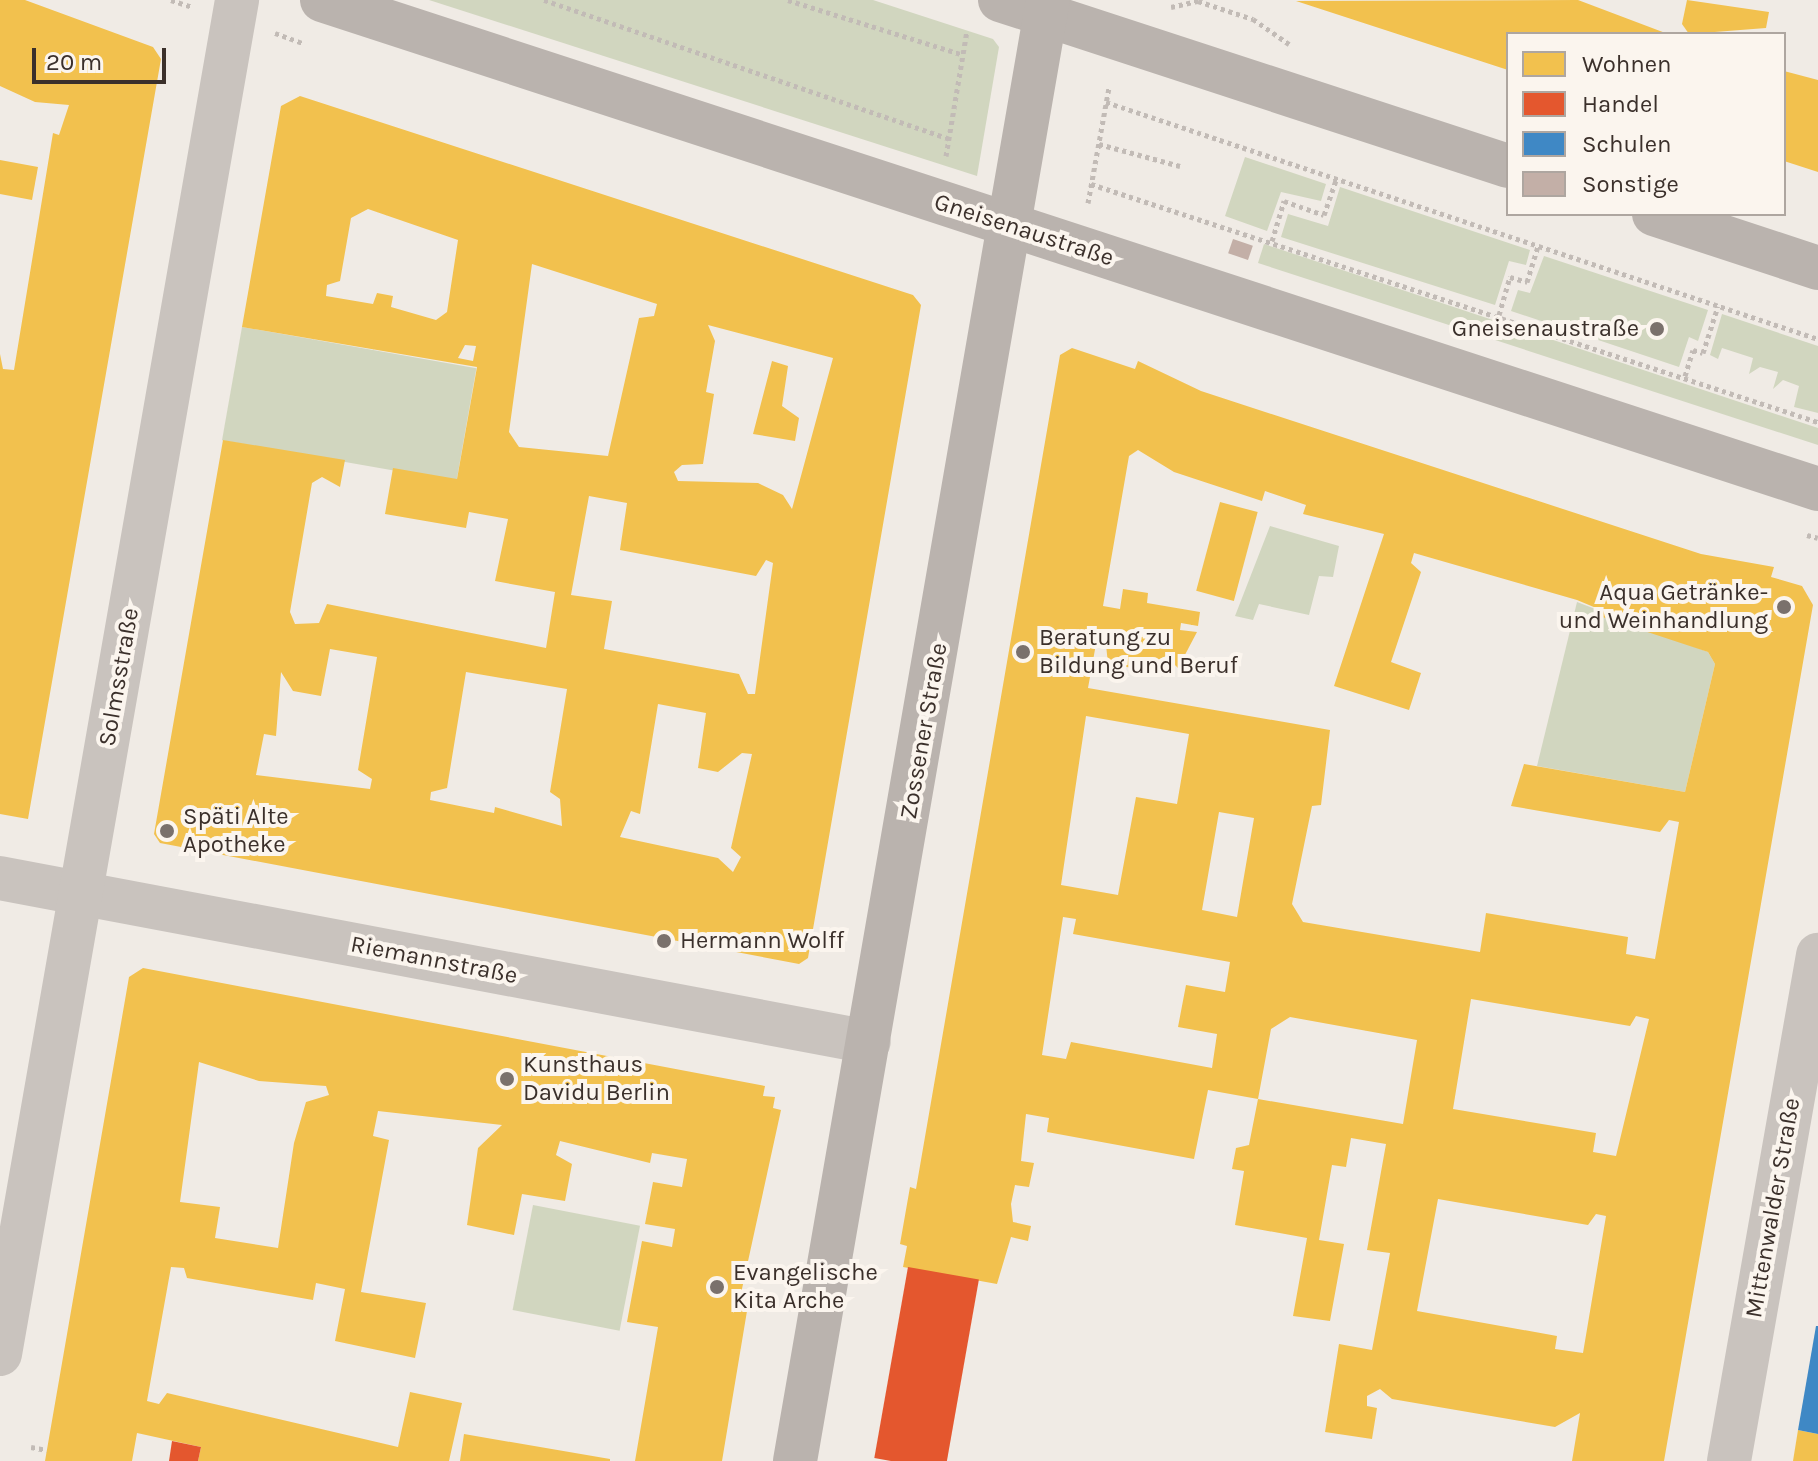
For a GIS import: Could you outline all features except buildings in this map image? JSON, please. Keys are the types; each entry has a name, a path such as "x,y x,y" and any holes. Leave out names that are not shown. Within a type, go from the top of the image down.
{"main road":[{"name":"Gneisenaustraße","path":"322,0 1818,489"},
{"path":"1000,0 1047,8 1506,165"},
{"name":"Zossener Straße","path":"795,1461 1047,8"},
{"path":"1660,216 1818,268"}],"street":[{"name":"Solmsstraße","path":"0,1354 237,0"},
{"name":"Riemannstraße","path":"0,878 869,1042"},
{"name":"Mittenwalder Straße","path":"1729,1461 1818,955"}],"path":[{"path":"544,0 949,139"},
{"path":"788,0 963,55"},
{"path":"1160,9 1198,1 1253,19 1292,47"},
{"path":"944,170 967,31"},
{"path":"1086,216 1109,88"},
{"path":"1106,102 1818,339"},
{"path":"1099,144 1180,166"},
{"path":"1272,241 1284,201 1324,215 1337,178"},
{"path":"1091,184 1499,315 1818,422"},
{"path":"1499,315 1510,277 1527,282 1538,247"},
{"path":"1685,376 1693,350 1703,353 1718,306"},
{"path":"1811,536 1818,538"},
{"path":"31,1447 47,1450"}],"green space":[{"path":"429,0 873,0 993,39 999,47 977,176"},
{"path":"1245,157 1326,184 1321,201 1281,192 1267,231 1225,216"},
{"path":"1340,187 1530,250 1526,265 1509,261 1495,305 1281,237 1288,214 1328,226"},
{"path":"1264,244 1818,428 1818,445 1258,263"},
{"path":"1544,256 1708,310 1698,341 1689,337 1679,367 1511,311 1518,290 1530,293"},
{"path":"1722,314 1818,346 1818,413 1794,407 1799,386 1783,380 1773,389 1778,372 1760,367 1749,374 1753,358 1722,348 1718,359 1710,355"},
{"path":"242,327 476,368 456,482 222,440"},
{"path":"1270,526 1339,546 1333,577 1319,576 1309,615 1259,604 1253,620 1235,616"},
{"path":"1577,602 1708,652 1715,664 1685,792 1537,766"},
{"path":"533,1205 640,1226 620,1331 513,1310"}],"place":[{"name":"Gneisenaustraße","path":"1657,329"},
{"name":"Aqua Getränke- und Weinhandlung","path":"1784,607"},
{"name":"Beratung zu Bildung und Beruf","path":"1023,652"},
{"name":"Späti Alte Apotheke","path":"167,831"},
{"name":"Hermann Wolff","path":"664,941"},
{"name":"Kunsthaus Davidu Berlin","path":"507,1079"},
{"name":"Evangelische Kita Arche","path":"717,1287"}]}
